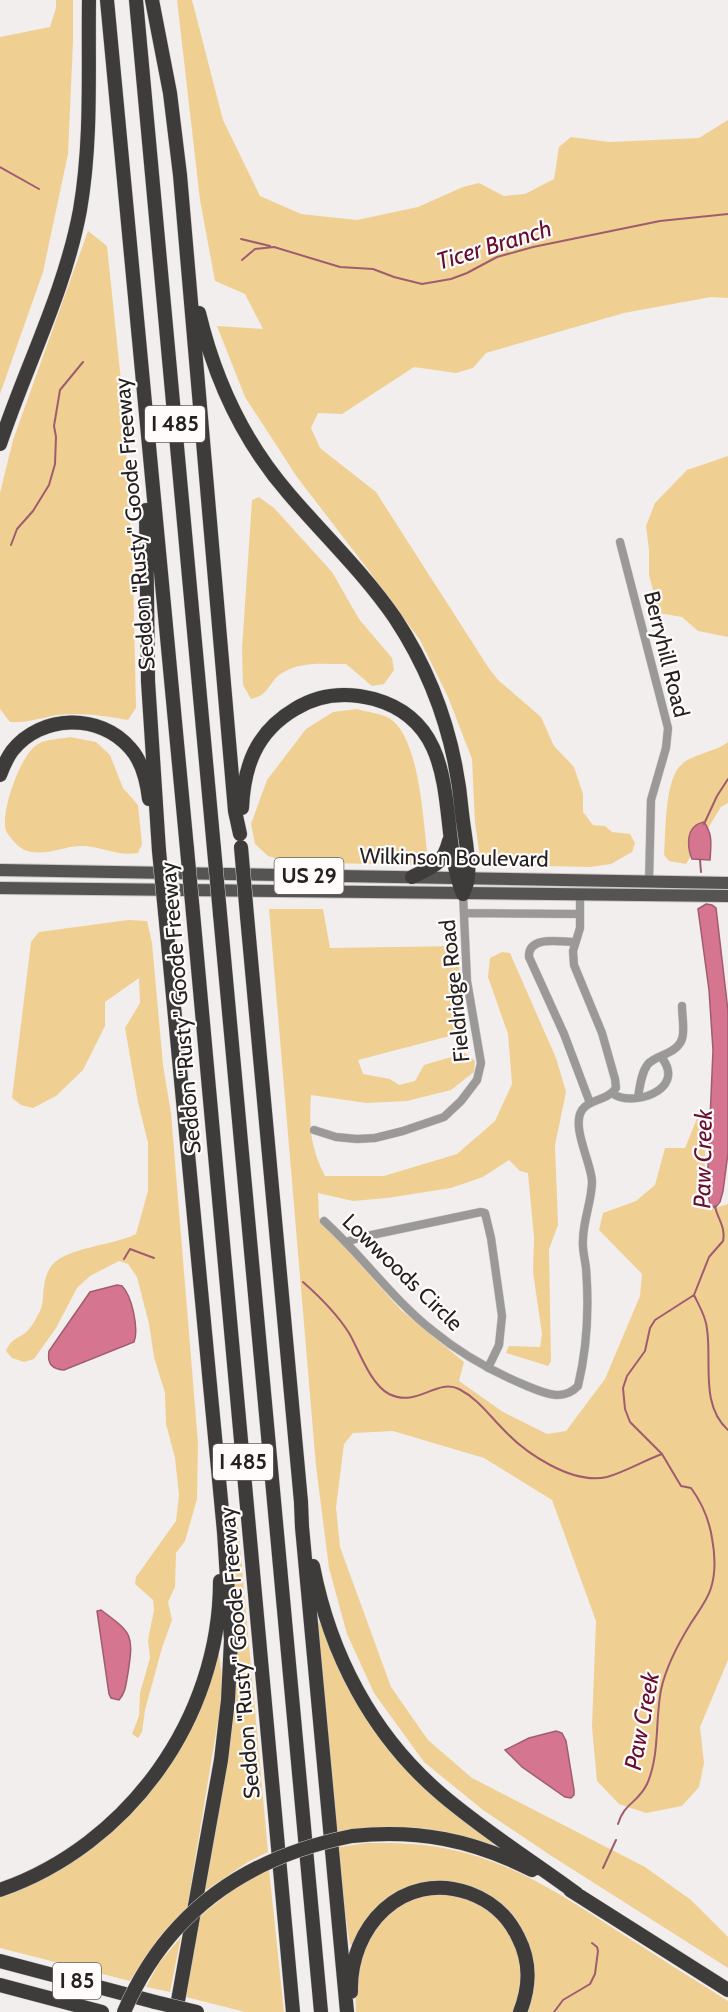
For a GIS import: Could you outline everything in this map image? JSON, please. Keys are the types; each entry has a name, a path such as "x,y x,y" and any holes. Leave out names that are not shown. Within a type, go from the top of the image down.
{"highway":[{"path":"0,444 49,314 80,211 89,141 89,0"},
{"name":"Seddon \"Rusty\" Goode Freeway","path":"107,0 293,2012"},
{"name":"I 485","path":"136,0 321,2012"},
{"path":"152,0 170,93 186,243 303,1539 349,2012"},
{"path":"186,243 198,308 210,355 225,396 246,435 288,493 386,606 409,642 432,686 455,760 462,805 463,894"},
{"path":"145,423 148,681 159,851 230,1616 228,1700 221,1760 176,2012"},
{"path":"241,841 244,780 248,765 263,737 282,717 307,703 328,696 368,697 387,703 408,717 419,727 431,745 442,773 451,830 462,877"},
{"path":"0,775 12,751 23,740 45,728 64,722 75,722 109,731 130,748 139,762 149,794 159,851"},
{"path":"412,877 438,863 445,855 451,830"},
{"path":"301,1503 308,1526 317,1587 330,1630 349,1675 376,1722 406,1760 459,1809 577,1894 728,1990"},
{"path":"0,1890 56,1865 94,1838 140,1795 169,1755 179,1739 198,1696 212,1653 220,1599 220,1539 224,1532"},
{"path":"124,2012 159,1948 176,1928 210,1896 270,1860 315,1844 352,1836 397,1833 423,1835 476,1846 519,1863 577,1894"},
{"path":"349,2012 355,1958 365,1932 373,1920 398,1899 422,1890 436,1888 460,1890 486,1901 497,1909 514,1929 523,1948 528,1976 527,1990 520,2012"},
{"name":"I 85","path":"0,1961 198,2012"},
{"name":"I 85","path":"0,1984 102,2012"}],"main road":[{"name":"Wilkinson Boulevard","path":"0,870 728,883"},
{"path":"508,894 554,889 642,889 649,882"},
{"name":"Wilkinson Boulevard","path":"0,888 728,896"}],"street":[{"name":"Berryhill Road","path":"620,542 668,728 666,748 651,800 649,882"},
{"name":"Fieldridge Road","path":"314,1130 336,1137 357,1139 386,1136 403,1131 444,1117 461,1101 477,1080 481,1063 467,981 463,894"},
{"path":"575,942 538,942 529,950 529,957 564,1034 590,1103 604,1099 616,1088 605,1044 574,965 573,951 580,928 580,894"},
{"path":"464,913 580,914"},
{"path":"638,1097 648,1064 655,1059 662,1058 680,1044 683,1037 682,1006"},
{"path":"612,1093 626,1099 652,1094 662,1089 668,1081 669,1072 668,1065 662,1058"},
{"name":"Lowwoods Circle","path":"324,1221 426,1326 453,1346 488,1368 514,1380 554,1395 569,1392 578,1386 586,1349 586,1269 583,1240 592,1180 579,1119 582,1109 590,1103"},
{"path":"346,1242 485,1213 491,1238 502,1316 499,1345 488,1368"}],"shaded area":[{"path":"56,0 73,0 68,154 43,272 0,394 0,37 50,27"},
{"path":"177,0 192,0 223,120 260,196 301,214 357,220 418,207 463,187 479,183 504,196 525,194 554,179 559,147 571,137 609,142 699,138 728,120 728,298 711,297 624,313 486,353 473,368 456,373 414,367 342,414 318,413 311,428 320,448 376,492 488,667 498,680 541,717 554,746 574,767 583,794 583,812 593,825 605,826 612,832 630,834 635,843 632,852 611,864 590,867 496,865 480,857 475,823 472,759 448,697 420,640 297,477 245,397 217,326 263,329 245,294 215,281 200,200"},
{"path":"88,231 107,246 123,400 133,572 136,708 128,720 75,714 10,722 0,709 0,493 13,440"},
{"path":"728,456 728,637 698,631 682,617 659,613 649,575 646,526 655,503 687,470"},
{"path":"259,497 274,508 332,572 359,619 392,658 394,670 384,684 372,686 346,664 305,665 282,673 262,695 251,699 243,685 242,649 252,500"},
{"path":"357,709 389,718 399,728 407,742 418,779 421,799 427,850 424,861 416,865 286,862 268,856 255,844 251,824 267,780 306,729 333,712"},
{"path":"70,737 96,742 110,755 123,788 138,805 142,844 138,853 131,854 79,846 50,852 28,851 19,847 6,831 6,811 13,784 31,750 41,742"},
{"path":"728,742 728,803 721,807 686,864 669,861 664,855 666,820 669,794 676,771 687,761"},
{"path":"704,822 710,836 710,860 692,859 689,846 690,833 696,825"},
{"path":"706,904 716,908 728,1011 728,1153 723,1191 720,1202 715,1208 710,1204 707,1190 713,1050 709,990 698,909"},
{"path":"269,909 323,909 330,948 456,946 463,989 464,1034 358,1060 363,1074 390,1079 399,1085 415,1081 424,1065 465,1053 475,1061 474,1072 451,1090 407,1101 366,1103 311,1095 312,1136 316,1155 325,1176 384,1176 457,1154 495,1121 512,1084 508,1034 488,977 490,958 502,952 510,953 556,1058 566,1092 555,1145 558,1225 549,1249 551,1361 548,1366 506,1353 509,1346 540,1347 542,1334 533,1272 534,1238 528,1173 520,1171 509,1160 483,1177 451,1188 353,1201 318,1193 319,1218 401,1310 464,1362 459,1381 503,1412 547,1434 566,1431 605,1379 640,1296 642,1274 599,1230 603,1213 636,1201 655,1185 665,1148 685,1148 700,1111 706,1114 704,1203 715,1208 728,1204 728,1660 700,1727 704,1763 699,1787 682,1806 646,1813 619,1804 597,1781 592,1727 596,1621 552,1500 484,1458 393,1431 353,1433 344,1444 336,1507 340,1547 391,1687 428,1740 472,1778 645,1867 691,1900 728,1937 728,1968 483,1810 424,1762 374,1693 347,1634 329,1568 316,1466"},
{"path":"128,920 147,921 152,943 163,1065 171,1113 198,1443 197,1499 185,1541 176,1553 175,1587 168,1602 172,1620 145,1710 142,1732 138,1738 132,1734 139,1716 140,1693 150,1658 148,1640 154,1610 153,1600 135,1584 136,1577 176,1521 179,1495 175,1458 166,1424 165,1393 154,1357 149,1324 137,1277 128,1264 119,1261 90,1276 77,1288 56,1328 34,1359 24,1362 12,1358 6,1351 11,1342 26,1332 41,1309 47,1274 56,1261 77,1251 136,1234 148,1191 148,1143 125,1028 140,1003 139,978 105,1002 105,1026 83,1070 56,1096 33,1108 21,1105 12,1098 31,942 39,932"},
{"path":"117,1285 122,1286 126,1291 132,1305 136,1329 134,1342 64,1370 53,1367 49,1359 49,1351 90,1292"},
{"path":"238,1524 268,1852 248,1862 205,1891 229,1740 229,1525"},
{"path":"101,1610 125,1630 130,1642 126,1684 119,1700 111,1698 109,1694 97,1611"},
{"path":"322,1622 390,1749 495,1841 495,1845 449,1833 410,1827 336,1832 317,1623"},
{"path":"219,1653 222,1677 220,1708 187,1909 163,1933 130,1981 0,1948 0,1896 143,1798 214,1654"},
{"path":"556,1731 562,1733 566,1741 574,1790 571,1798 565,1797 522,1767 505,1750 529,1738"},
{"path":"367,1843 432,1846 475,1856 518,1872 578,1905 728,2001 728,2012 527,2012 534,1985 535,1970 532,1956 514,1933 471,1889 401,1893 354,1944 350,1945 339,1847"},
{"path":"269,1869 284,2012 245,2012 186,1997 200,1916 239,1885"},
{"path":"451,1893 488,1909 508,1929 520,1958 522,1970 516,2012 356,2012 355,1984 364,1944 390,1910 416,1897"},
{"path":"181,1937 170,1992 146,1987 159,1963"}],"waterway":[{"path":"0,167 39,189"},
{"name":"Ticer Branch","path":"242,260 255,249 274,247 340,267 373,269 422,284 451,279 497,257 533,247 660,221 728,214"},
{"path":"241,239 270,246"},
{"name":"Ticer Branch","path":"11,545 17,529 33,511 49,485 55,464 54,426 60,390 83,362"},
{"name":"Paw Creek","path":"704,824 728,779"},
{"name":"Paw Creek","path":"700,860 701,872"},
{"name":"Paw Creek","path":"618,1824 627,1807 640,1795 647,1784 656,1749 659,1701 663,1681 677,1647 705,1602 714,1576 711,1531 702,1505 691,1488 681,1486 662,1454 630,1422 625,1409 623,1388 627,1376 645,1351 650,1328 655,1320 694,1295 709,1257 723,1241 722,1227 715,1206"},
{"path":"124,1259 130,1249 154,1258"},
{"path":"303,1282 339,1319 376,1383 389,1394 409,1398 442,1387 459,1389 477,1402 512,1438 536,1457 565,1472 579,1476 607,1477 662,1454"},
{"path":"694,1295 706,1324 710,1396 719,1420 728,1430"},
{"name":"Paw Creek","path":"603,1868 616,1840"},
{"name":"Paw Creek","path":"554,2012 563,2000 590,1984 595,1974 598,1951 592,1943"}]}
